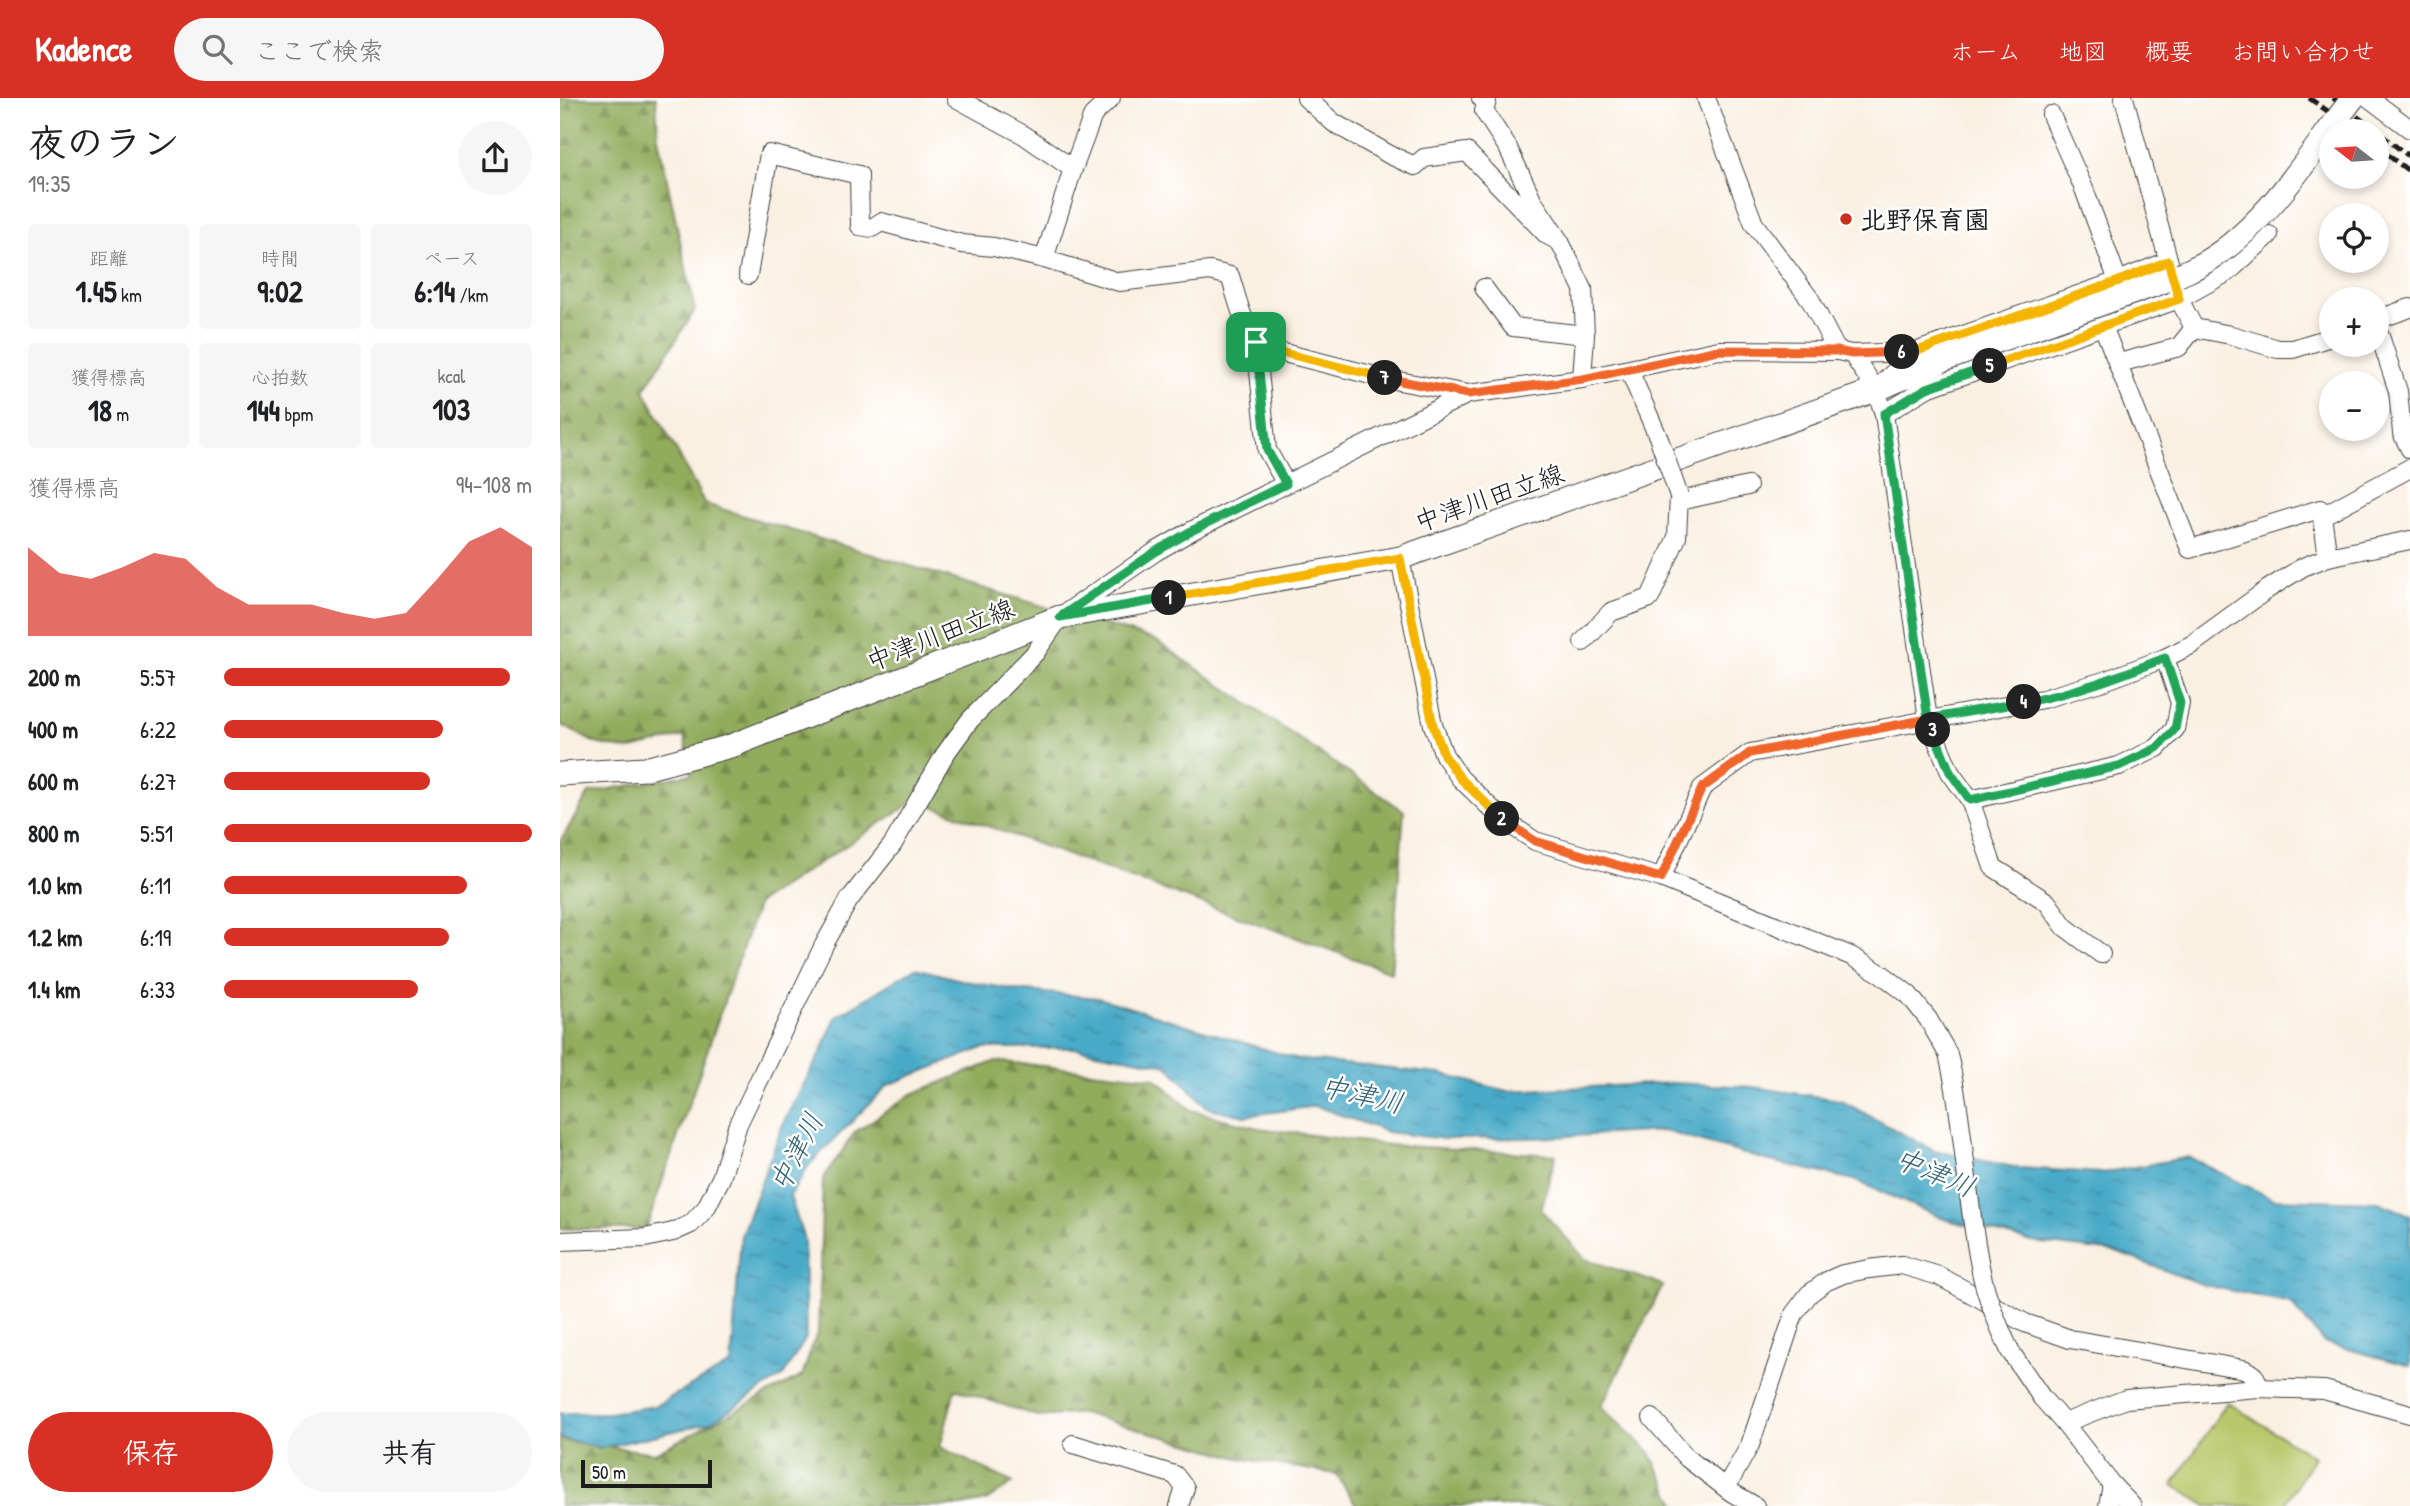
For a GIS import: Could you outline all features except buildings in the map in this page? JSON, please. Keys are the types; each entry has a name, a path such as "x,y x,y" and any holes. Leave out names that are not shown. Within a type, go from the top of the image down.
{"main road":[{"name":"中津川田立線","path":"560,774 645,769 731,746 1060,617 1400,558 1876,390 1941,361 2157,284 2216,256 2248,228 2276,198 2353,98"}],"street":[{"path":"956,98 1024,135 1073,169"},
{"path":"1044,259 1093,115 1111,98"},
{"path":"1306,98 1334,123 1415,166 1424,158 1468,152 1546,235 1560,242"},
{"path":"1481,98 1487,101 1484,111 1508,148 1534,203 1560,242 1583,289 1583,379"},
{"path":"1706,98 1754,224 1810,299 1844,352 1876,390 1884,414 1928,719 1950,772 1970,800 1993,867 2047,902 2065,928 2101,954"},
{"path":"2124,98 2179,299 2194,328"},
{"path":"2368,98 2410,130"},
{"path":"2051,114 2084,189 2119,281"},
{"path":"748,275 769,154 859,175 860,226 872,228 881,222 962,244 994,247 1044,259 1119,282 1210,271 1230,276 1249,331 1256,342 1267,450 1286,484"},
{"path":"1884,414 1927,388 2179,299 2228,272 2269,235"},
{"path":"1256,342 1268,349 1383,378 1468,394 1583,379 1718,350 1914,352 2119,281 2168,261"},
{"path":"1484,288 1513,327 1585,335"},
{"path":"2389,317 2410,308"},
{"path":"2103,326 2190,550 2320,509 2328,557"},
{"path":"2194,328 2231,335 2278,349 2293,349 2319,341"},
{"path":"2119,363 2179,347 2194,328"},
{"path":"1876,390 1914,352"},
{"path":"2387,357 2398,391 2402,433 2410,449"},
{"path":"1583,642 1611,612 1650,598 1677,537 1679,499 1659,439 1629,370"},
{"path":"560,1241 608,1241 673,1232 691,1224 706,1208 721,1178 750,1096 849,900 893,844 945,754 970,720 1035,653 1060,617 1155,552 1193,530 1468,394"},
{"path":"2322,516 2410,468"},
{"path":"1679,499 1748,486"},
{"path":"1661,878 1702,788 1750,753 2043,699 2104,681 2191,645 2304,567 2328,557 2410,540"},
{"path":"1400,558 1433,725 1444,755 1460,778 1502,819 1535,841 1661,878 1851,956 1909,995 1928,1019 1948,1054 1958,1097 1976,1246 1994,1317 2010,1351 2042,1398 2132,1506"},
{"path":"1970,800 2119,766 2157,748 2175,729 2180,703 2165,658"},
{"path":"1726,1488 1750,1445 1794,1314 1809,1294 1827,1281 1843,1274 1869,1269 1902,1265 1939,1276 2025,1323 2070,1339 2244,1369 2253,1374 2258,1381 2258,1388"},
{"path":"2064,1423 2126,1399 2258,1388 2324,1390 2410,1414"},
{"path":"1652,1418 1687,1458 1755,1506"},
{"path":"1073,1444 1175,1475 1185,1488 1179,1506"},
{"path":"2108,1506 2112,1485"}],"green space":[{"path":"560,98 656,98 658,138 695,310 644,390 705,504 1155,640 1404,811 1391,972 916,800 758,903 646,1229 560,1229 560,842 589,793 692,774 684,736 628,750 595,743 560,724"},
{"path":"996,1061 1155,1078 1191,1110 1258,1128 1389,1145 1556,1155 1541,1210 1585,1259 1663,1285 1601,1407 1649,1451 1677,1506 1357,1506 1336,1474 1239,1458 1082,1413 1040,1417 955,1389 940,1447 1013,1483 986,1501 961,1506 560,1506 560,1440 655,1453 802,1376 818,1330 823,1179 855,1132 912,1094"},
{"path":"2227,1402 2314,1457 2284,1506 2207,1506 2173,1485"}],"water":[{"name":"中津川","path":"915,968 1016,990 1099,998 1297,1059 1440,1074 1507,1091 1672,1083 1753,1087 1840,1100 1934,1151 2019,1168 2102,1173 2189,1157 2273,1199 2378,1202 2410,1215 2410,1366 2323,1342 2291,1303 2204,1285 2116,1252 2032,1242 1944,1219 1854,1180 1766,1160 1664,1131 1535,1138 1444,1139 1387,1132 1316,1106 1245,1116 1208,1108 1167,1065 1074,1048 983,1048 888,1085 809,1165 790,1196 804,1240 806,1338 783,1376 709,1423 601,1448 560,1438 560,1413 609,1413 655,1406 731,1364 741,1235 785,1119 821,1052 836,1017"}],"railway":[{"path":"2309,98 2339,119"},
{"path":"2333,98 2410,157"},
{"path":"2389,156 2410,172"}],"place":[{"name":"北野保育園","path":"1846,219"}],"route":[{"path":"1256,342 1267,450 1286,484 1155,552 1060,617 1400,558 1433,725 1444,755 1460,778 1502,819 1535,841 1661,878 1702,788 1750,753 1928,719 1950,772 1970,800 2119,766 2157,748 2175,729 2180,703 2165,658 2104,681 2043,699 1928,719 1884,414 1927,388 2179,299 2168,261 2119,281 1914,352 1852,354 1837,351 1718,350 1583,379 1468,394 1383,378 1268,349 1256,342"}]}
